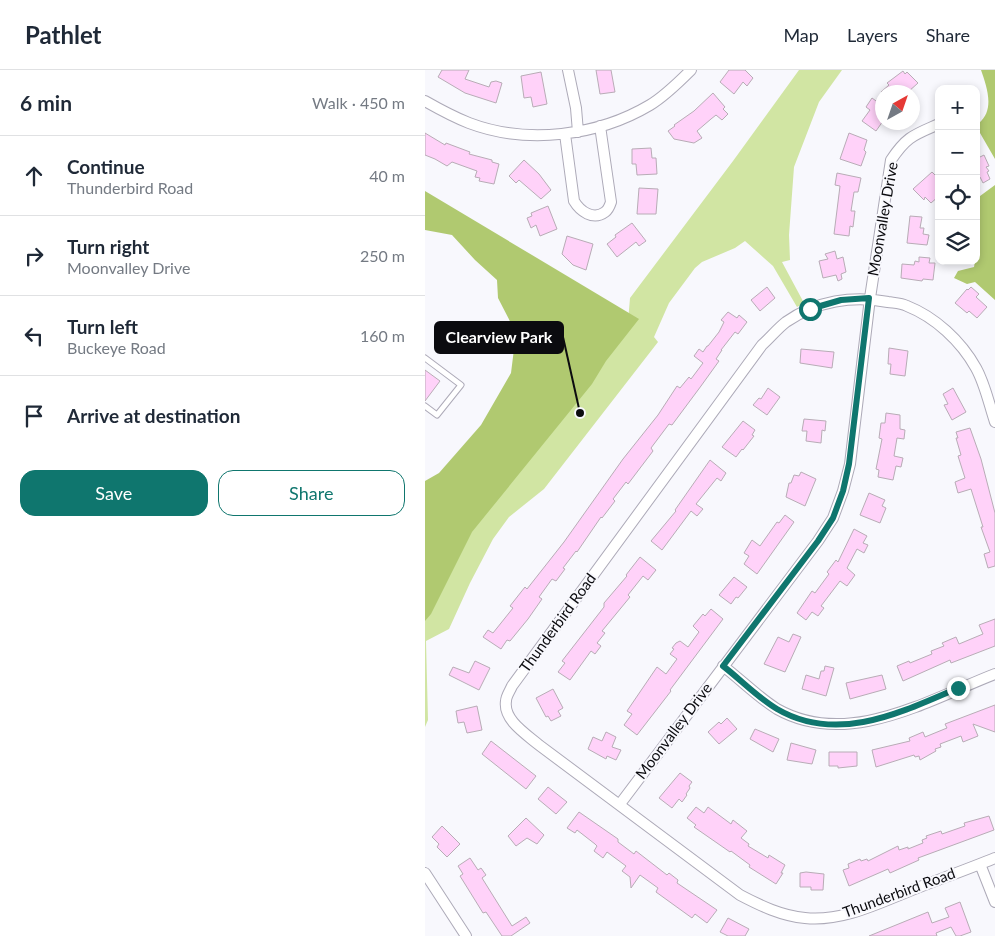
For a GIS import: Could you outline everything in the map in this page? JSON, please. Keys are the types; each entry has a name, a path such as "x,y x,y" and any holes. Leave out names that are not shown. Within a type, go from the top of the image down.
{"street":[{"path":"568,70 576,108 578,132"},
{"path":"425,101 470,123 504,132 537,136 565,134 600,126 631,115 651,104 691,70"},
{"path":"565,134 574,201 579,210 587,215 605,212 611,202 600,126"},
{"name":"Moonvalley Drive","path":"620,804 818,541 833,518 843,491 849,464 869,298 891,160 900,146 909,138 935,126"},
{"name":"Thunderbird Road","path":"995,422 977,369 965,351 941,326 927,316 905,305 869,298 841,300 810,309 786,322 762,346 511,686 506,701 506,712 513,722 539,744 740,895 762,906 787,915 825,918 855,912 995,858"},
{"path":"723,666 775,708 792,716 820,724 840,725 876,720 995,674"},
{"path":"980,864 995,902"},
{"path":"425,873 466,936"}],"lane":[{"path":"425,358 461,385 437,415 425,406"}],"green space":[{"path":"799,70 842,70 819,102 794,167 789,235 790,260 782,262 804,303 797,307 773,266 745,241 735,248 702,262 695,268 669,303 654,337 658,342 544,489 509,517 493,539 449,629 426,641 428,720 425,727 425,594 628,322 630,298"},
{"path":"981,70 995,70 995,159 980,133 980,122 987,112 988,105"},
{"path":"995,185 995,300 975,282 967,284 954,278 958,271 980,265 980,196"},
{"path":"425,191 639,319 606,361 592,384 472,532 431,614 425,621 425,481 439,473 481,425 511,373 516,333 498,298 497,280 452,235 425,230"}],"building":[{"path":"442,70 469,70 465,79 489,87 491,82 502,83 496,103 465,93 438,77"},
{"path":"596,70 611,70 615,92 600,94"},
{"path":"729,70 745,70 753,78 747,86 743,82 734,94 720,82"},
{"path":"903,71 905,74 907,72 918,83 916,85 889,85 887,83"},
{"path":"541,72 547,104 533,107 531,97 524,98 521,76"},
{"path":"713,93 725,107 723,109 728,114 722,120 716,115 711,119 697,131 702,138 694,143 674,139 668,131"},
{"path":"872,98 875,100 876,131 862,121 870,110 866,107"},
{"path":"425,133 445,145 446,143 470,152 469,154 492,160 492,162 499,164 494,184 479,181 480,178 475,177 477,171 452,162 447,166 425,155"},
{"path":"849,133 867,140 864,150 866,152 861,166 840,159"},
{"path":"651,148 652,158 656,158 657,174 637,175 636,164 632,164 632,149"},
{"path":"984,155 989,166 986,167 989,171 987,172 990,179 983,183 980,177 980,157"},
{"path":"524,160 539,174 551,190 541,199 519,180 516,183 509,176"},
{"path":"932,172 935,175 935,200 931,203 925,197 924,200 913,189"},
{"path":"837,173 861,178 858,192 854,192 851,211 855,211 853,227 850,226 849,236 834,234 840,186 835,185"},
{"path":"639,188 658,189 656,214 637,214"},
{"path":"548,206 557,229 540,236 536,225 531,228 527,218 532,216 531,213"},
{"path":"910,216 922,217 920,228 924,228 923,234 929,235 927,245 907,243"},
{"path":"632,223 646,241 639,246 636,242 617,257 607,244 616,237 615,235"},
{"path":"567,236 593,244 586,270 573,265 562,254"},
{"path":"835,251 837,259 843,257 846,272 841,274 842,279 838,281 836,275 823,278 819,261 828,259 825,254"},
{"path":"919,257 930,258 929,263 935,263 933,280 923,279 922,281 901,278 902,264 914,265 915,261 919,262"},
{"path":"767,287 775,298 760,311 751,300"},
{"path":"971,287 979,294 976,297 987,307 977,318 969,311 967,313 955,303"},
{"path":"728,312 737,318 739,315 747,322 738,334 735,332 721,350 716,359 719,361 672,425 669,424 651,448 653,451 628,484 626,482 613,499 615,501 563,568 565,569 556,581 552,579 539,597 542,599 528,619 510,641 507,640 501,649 483,637 488,630 493,633 513,608 510,606 525,587 527,589 564,542 623,459 658,415 677,386 680,388 689,377 691,379 703,363 694,356 699,349 703,352 719,332 724,322 721,320"},
{"path":"889,348 908,351 905,376 890,374 891,364 888,364"},
{"path":"801,349 834,352 832,368 800,363"},
{"path":"425,370 440,381 425,401"},
{"path":"768,388 780,397 767,415 753,405 759,398 761,399"},
{"path":"953,388 966,412 952,420 944,405 948,404 943,394"},
{"path":"886,413 900,415 900,429 905,430 904,439 897,438 894,456 903,458 901,467 896,466 893,480 878,477 879,470 876,469 882,439 879,438 881,423 885,423"},
{"path":"804,419 826,421 825,431 822,430 821,443 806,441 807,431 802,431"},
{"path":"743,421 755,430 752,435 754,436 736,457 722,447"},
{"path":"970,428 981,459 995,513 995,566 988,568 984,554 990,552 971,489 958,493 955,482 965,478 958,456 961,455 956,432"},
{"path":"710,460 726,473 721,481 717,478 696,504 703,509 697,516 691,511 662,550 651,541 676,511"},
{"path":"801,472 816,479 805,506 786,497 789,483 791,483 794,475 799,476"},
{"path":"869,493 885,500 882,506 886,508 880,523 860,515"},
{"path":"785,515 794,522 757,574 744,564 749,556 744,553 752,540 760,546 777,522 779,523"},
{"path":"854,529 867,536 863,543 868,545 864,553 857,549 847,568 855,575 847,586 840,581 821,606 824,608 818,616 812,612 806,620 797,613 812,591 815,593 829,574 827,572 836,560 838,562"},
{"path":"640,557 656,570 648,580 643,576 628,595 630,597 602,631 605,633 597,643 601,646 595,654 591,651 570,680 558,672 565,663 562,661"},
{"path":"734,577 747,587 731,604 719,595"},
{"path":"711,609 723,619 637,735 624,725 632,714 627,711 657,667 666,674 677,659 670,654 674,649 672,648 680,641 688,647 699,632 693,626 703,614 705,616"},
{"path":"995,619 995,646 951,663 950,660 903,681 897,666 932,654 931,651 944,646 942,643 956,637 959,644 983,634 979,625"},
{"path":"793,634 801,637 785,672 764,664 778,637 789,642"},
{"path":"475,661 490,668 479,690 449,675 453,667 469,673"},
{"path":"825,666 834,668 826,696 802,689 806,675 819,679 821,671 824,671"},
{"path":"882,675 886,689 850,699 846,683"},
{"path":"553,689 563,708 558,711 561,716 551,721 548,716 546,717 536,698"},
{"path":"995,705 995,732 973,724 978,736 963,742 961,736 940,744 941,747 935,749 936,751 920,760 919,756 915,757 914,755 876,767 872,750 910,741 909,738 923,732 925,737 947,728 945,724"},
{"path":"477,706 482,730 467,733 464,722 458,723 456,711"},
{"path":"727,718 737,729 719,744 708,732 719,722 721,724"},
{"path":"755,729 779,739 773,752 750,739"},
{"path":"606,732 616,737 612,747 621,750 616,760 607,756 606,759 588,749 593,737 602,741"},
{"path":"491,741 536,776 526,789 482,754"},
{"path":"791,743 816,750 812,764 787,760"},
{"path":"829,752 857,752 857,766 838,768 838,766 829,766"},
{"path":"680,773 692,782 682,802 679,799 672,808 659,798"},
{"path":"548,787 567,802 556,814 538,799"},
{"path":"696,807 704,813 708,807 731,824 733,820 747,831 741,838 749,844 748,846 768,858 769,855 785,865 781,873 783,873 776,884 694,827 696,825 687,818"},
{"path":"579,812 618,839 618,842 634,854 636,851 667,875 669,873 678,880 677,883 717,910 707,923 695,914 692,918 656,892 658,888 640,875 631,888 630,877 622,871 626,866 607,852 603,858 594,851 597,846 595,844 577,830 575,833 567,828"},
{"path":"989,816 994,830 918,858 919,860 890,873 888,869 849,886 843,870 849,868 848,864 860,859 861,861 867,859 868,861 898,846 899,850 908,847 908,849 923,843 922,840 927,838 926,836 941,831 942,834 965,826 964,823"},
{"path":"526,818 544,835 537,844 527,838 516,846 508,836"},
{"path":"442,826 460,844 447,857 437,847 439,844 432,837"},
{"path":"470,858 478,870 481,868 486,875 482,878 512,926 526,917 530,923 511,936 502,936 486,912 483,913 460,876 463,874 458,866"},
{"path":"800,873 824,874 823,890 811,890 811,887 800,887"},
{"path":"960,902 971,932 956,936 951,927 936,933 937,936 869,936 928,912 932,923 949,917 945,908"},
{"path":"728,918 749,929 745,936 728,936 720,932"}],"place":[{"name":"Clearview Park","path":"580,413"}],"route":[{"path":"810,309 841,300 869,298 849,464 843,491 833,518 818,541 723,666 775,708 792,716 820,724 840,725 876,720 958,688"}]}
